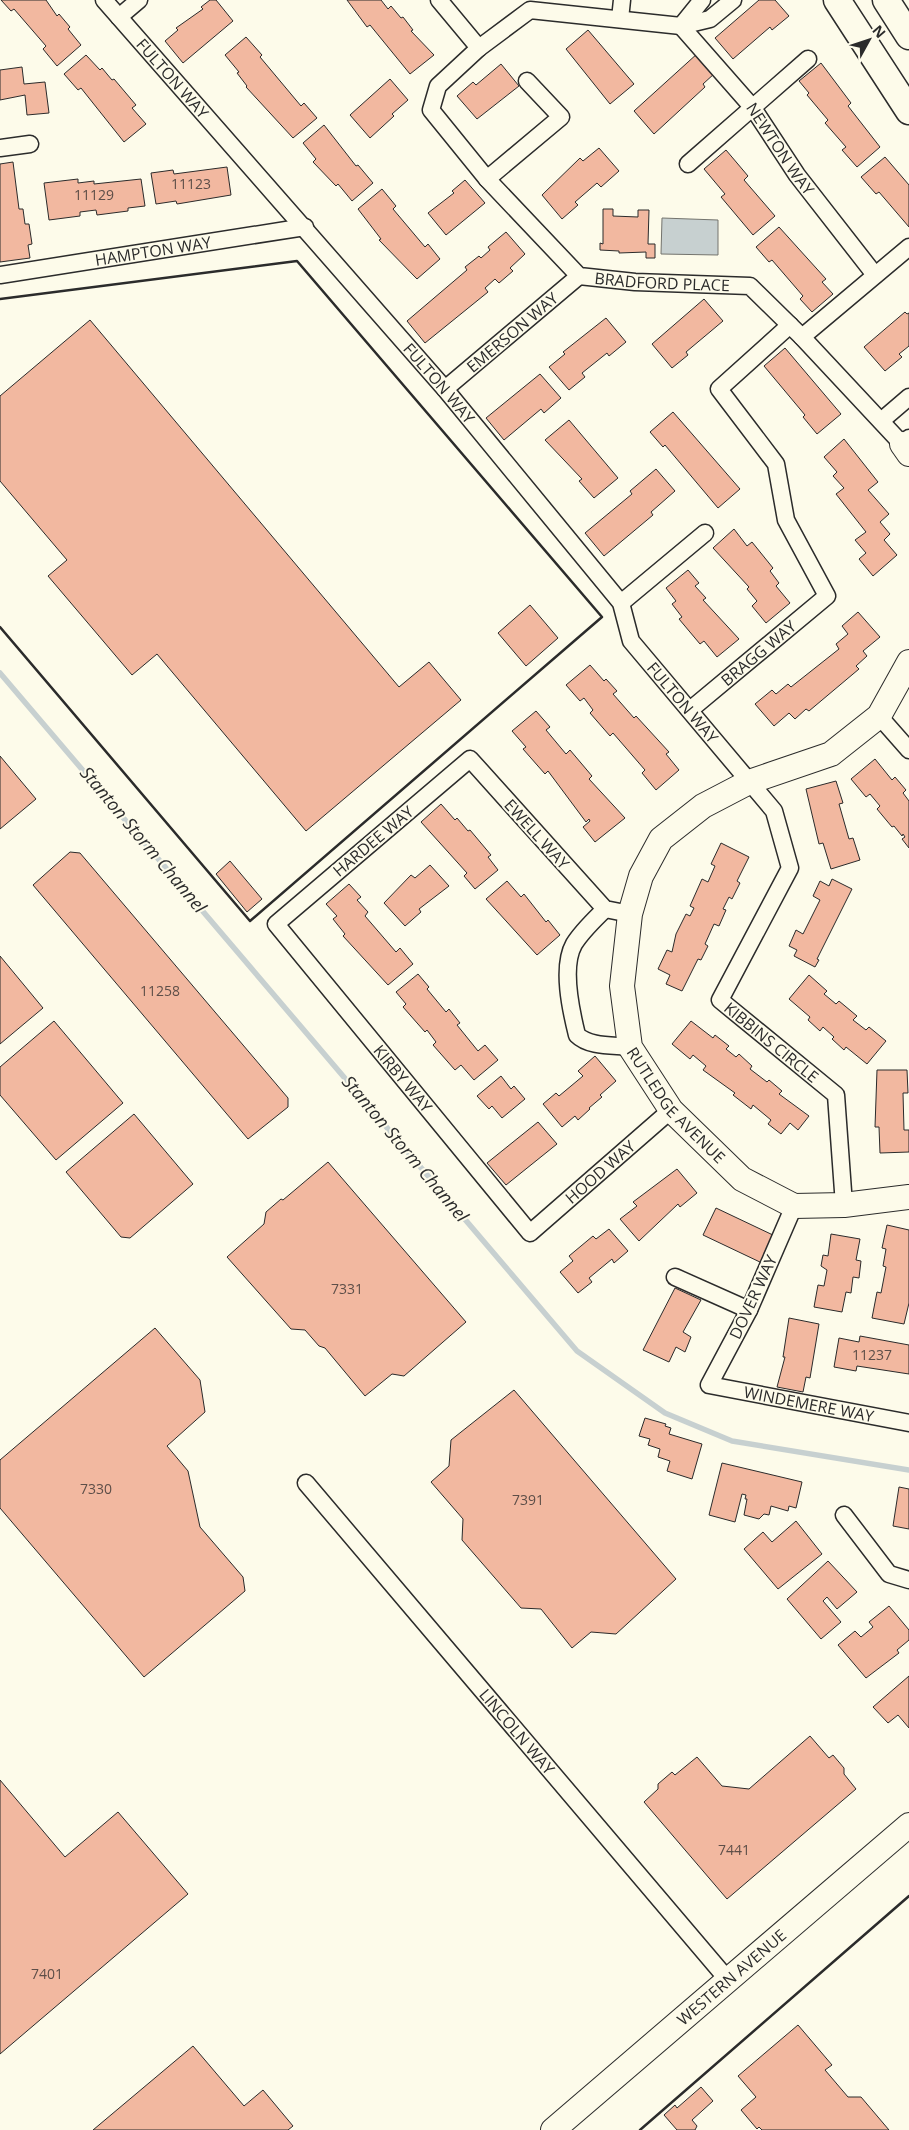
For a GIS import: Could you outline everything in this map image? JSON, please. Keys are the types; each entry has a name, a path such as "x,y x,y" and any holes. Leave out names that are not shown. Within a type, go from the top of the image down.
{"main road":[{"path":"837,0 909,112"},
{"path":"886,0 909,36"}],"street":[{"name":"FULTON WAY","path":"104,0 445,389 621,603 631,641 750,782"},
{"path":"119,17 139,0"},
{"path":"439,0 479,48 530,10 681,26 710,19 733,0"},
{"path":"620,19 622,0"},
{"path":"681,26 702,0"},
{"name":"NEWTON WAY","path":"681,26 753,108 797,175 875,276"},
{"name":"BRADFORD PLACE","path":"479,48 438,86 431,110 488,179 579,276 635,282 750,286 802,337 881,421 907,445"},
{"path":"688,164 808,59"},
{"path":"488,179 561,117 527,81"},
{"path":"0,148 30,144"},
{"name":"HAMPTON WAY","path":"0,275 305,228"},
{"path":"802,337 909,247"},
{"name":"EMERSON WAY","path":"445,389 579,276"},
{"name":"BRAGG WAY","path":"690,710 827,596 786,520 776,464 719,389 790,325"},
{"path":"881,421 909,397"},
{"path":"621,603 705,533"},
{"name":"RUTLEDGE AVENUE","path":"909,662 879,716 831,754 750,782 703,806 661,839 641,876 630,914 622,986 630,1047 671,1110 742,1179 794,1206 844,1205 909,1197"},
{"path":"879,716 909,750"},
{"name":"EWELL WAY","path":"470,759 604,909"},
{"name":"HARDEE WAY","path":"276,924 470,759"},
{"name":"KIBBINS CIRCLE","path":"750,782 774,811 790,868 720,1000 836,1095 844,1205"},
{"path":"630,914 604,909 574,945 570,954 570,1005 577,1035 591,1043 630,1047"},
{"name":"KIRBY WAY","path":"276,924 530,1233"},
{"name":"HOOD WAY","path":"530,1233 671,1110"},
{"name":"DOVER WAY","path":"709,1385 749,1310 794,1206"},
{"path":"675,1277 749,1310"},
{"name":"WINDEMERE WAY","path":"709,1385 909,1423"},
{"name":"LINCOLN WAY","path":"306,1483 728,1980"},
{"path":"844,1515 889,1574 909,1580"},
{"name":"WESTERN AVENUE","path":"553,2130 909,1825"}],"shaded area":[{"path":"662,218 718,220 718,255 661,254"}],"building":[{"path":"1,0 46,0 57,16 59,14 70,27 68,29 81,45 57,66 43,49 46,46 14,9 11,11"},
{"path":"210,0 216,0 233,21 183,63 165,41 178,30 176,28 203,9 201,7"},
{"path":"347,0 381,0 388,9 391,6 401,18 403,17 413,30 411,31 434,55 410,74 370,25 367,27"},
{"path":"759,0 775,0 789,16 772,30 770,27 733,59 715,38"},
{"path":"588,30 634,84 610,104 566,49"},
{"path":"246,37 262,55 260,57 301,106 304,103 317,118 293,138 246,87 237,73 239,72 225,55"},
{"path":"698,53 715,73 703,84 705,87 654,134 634,111"},
{"path":"86,55 100,70 102,68 112,80 114,79 136,105 132,108 146,124 124,142 81,88 78,90 64,74"},
{"path":"821,63 851,103 848,106 880,147 857,167 842,150 846,147 825,123 828,120 807,95 809,93 799,81"},
{"path":"501,64 519,86 477,119 457,96 473,82 476,85"},
{"path":"22,67 24,84 45,82 49,113 27,115 25,95 0,100 0,70"},
{"path":"390,79 408,100 370,138 350,115"},
{"path":"324,125 356,166 358,165 373,183 352,201 338,184 336,186 313,162 316,159 303,143"},
{"path":"599,148 619,171 601,187 597,183 575,202 578,205 562,219 542,195 580,158 583,161"},
{"path":"726,150 748,176 744,180 775,216 753,235 721,197 725,194 704,169"},
{"path":"885,157 909,185 909,227 879,192 876,194 861,177"},
{"path":"13,162 19,209 23,209 25,224 29,224 32,244 28,245 30,258 0,262 0,164"},
{"path":"227,167 231,195 177,204 176,201 156,204 151,173 173,170 174,174"},
{"path":"78,179 78,183 94,181 94,184 141,179 145,206 128,208 128,211 97,215 96,210 80,212 80,216 49,220 44,183"},
{"path":"465,180 485,203 446,235 428,213 454,193 452,191"},
{"path":"382,189 396,206 393,209 425,247 428,244 440,259 417,279 379,240 381,239 358,209"},
{"path":"603,209 613,209 613,216 638,217 638,210 649,210 648,244 655,244 655,258 646,258 646,252 619,253 619,251 600,250 600,243 603,244"},
{"path":"779,227 826,279 822,282 833,294 812,312 800,299 803,296 772,260 769,262 756,247"},
{"path":"506,232 525,254 510,268 513,271 499,283 495,279 485,288 488,292 425,343 407,321 467,270 465,267 479,256 481,258 490,250 488,247"},
{"path":"704,299 723,321 686,352 688,355 672,368 652,344"},
{"path":"905,312 909,313 909,346 899,354 902,357 885,371 864,347"},
{"path":"606,318 626,342 609,356 607,353 582,373 585,377 569,390 549,367 565,354 563,352"},
{"path":"90,320 399,687 429,662 461,700 306,831 157,654 132,675 48,576 67,560 0,481 0,396"},
{"path":"785,348 841,414 817,434 803,417 805,415 764,366"},
{"path":"540,374 561,398 544,413 541,409 504,440 486,418"},
{"path":"673,412 740,489 718,508 665,445 663,447 650,432"},
{"path":"569,420 618,478 594,498 579,481 582,479 545,440"},
{"path":"844,439 878,482 868,490 889,514 880,522 890,534 884,540 897,555 873,576 859,559 866,553 855,540 866,532 836,494 844,488 833,476 837,472 824,457"},
{"path":"656,469 675,491 651,512 653,515 604,556 585,533 632,494 630,491"},
{"path":"734,529 747,546 752,542 773,568 770,571 779,583 776,586 790,603 766,623 752,606 757,601 747,589 749,587 713,548"},
{"path":"688,570 699,583 695,586 706,598 703,600 739,639 717,657 704,641 700,644 679,619 682,617 672,604 676,601 666,588"},
{"path":"530,605 558,638 526,666 498,633"},
{"path":"858,612 880,637 863,651 867,656 856,666 859,669 809,711 806,709 795,719 789,713 774,726 755,704 772,690 776,694 788,684 791,687 839,649 836,644 848,634 842,626"},
{"path":"590,665 604,681 606,679 617,691 613,694 634,718 636,716 669,752 666,754 679,770 656,790 642,773 645,770 613,733 610,736 590,713 593,710 584,698 580,701 566,685"},
{"path":"536,711 550,727 546,730 566,754 570,750 592,776 589,779 625,818 595,842 583,827 590,821 589,819 586,822 548,771 545,774 523,749 526,747 512,731"},
{"path":"0,756 36,799 0,829"},
{"path":"875,759 892,780 895,777 906,790 903,793 909,801 909,848 902,839 905,837 903,834 902,836 894,826 892,827 877,809 880,806 870,794 866,797 851,779"},
{"path":"836,781 843,803 839,804 849,839 853,838 860,860 831,869 823,843 819,844 806,789"},
{"path":"441,804 455,820 457,818 468,831 470,830 491,855 488,857 498,870 475,889 464,876 467,873 421,822"},
{"path":"721,843 749,857 737,881 740,883 732,899 729,897 723,909 726,910 719,926 714,924 705,944 708,946 701,960 698,959 682,991 666,984 670,975 658,969 667,950 672,952 676,934 686,914 690,916 694,908 690,906 702,879 708,882 715,866 711,864"},
{"path":"70,852 80,853 288,1098 288,1107 248,1139 33,885"},
{"path":"230,861 262,899 247,912 216,874"},
{"path":"430,865 449,886 419,909 421,912 405,926 384,903 411,875 415,878"},
{"path":"832,879 852,889 817,959 819,960 815,967 794,956 797,950 789,946 796,930 803,934 820,900 813,896 820,881 829,886"},
{"path":"507,881 521,897 524,894 546,922 548,920 560,935 537,955 486,899"},
{"path":"349,884 361,897 357,900 368,912 365,916 396,952 400,948 413,964 388,985 343,936 345,934 333,919 337,916 326,904"},
{"path":"0,956 43,1008 0,1044"},
{"path":"418,974 429,987 427,989 446,1012 449,1009 460,1023 457,1025 478,1051 485,1045 498,1060 474,1080 461,1065 455,1070 433,1045 436,1042 427,1030 425,1032 403,1007 406,1004 396,992"},
{"path":"809,975 827,991 824,994 836,1004 839,1001 857,1016 853,1020 866,1030 869,1027 886,1041 867,1064 846,1047 844,1050 823,1027 820,1031 808,1020 810,1017 789,999"},
{"path":"54,1021 123,1103 56,1160 0,1095 0,1067"},
{"path":"691,1021 713,1038 715,1035 729,1046 726,1049 736,1057 739,1054 752,1066 750,1069 767,1082 769,1080 782,1091 779,1094 809,1116 798,1130 790,1123 781,1134 768,1124 771,1120 753,1105 751,1109 733,1095 735,1093 703,1070 706,1066 693,1055 690,1059 672,1044"},
{"path":"595,1056 616,1081 600,1095 602,1097 578,1120 575,1116 562,1127 543,1104 556,1093 559,1096 583,1076 578,1071"},
{"path":"877,1070 907,1070 908,1093 903,1093 904,1130 909,1130 909,1152 880,1153 879,1127 875,1127"},
{"path":"501,1076 511,1089 514,1086 525,1099 502,1118 492,1106 489,1109 477,1096"},
{"path":"134,1114 193,1184 130,1238 121,1237 66,1172"},
{"path":"538,1122 557,1144 506,1185 487,1163"},
{"path":"328,1162 466,1322 404,1376 392,1374 365,1396 325,1348 319,1346 305,1330 291,1329 227,1257 264,1224 266,1212"},
{"path":"677,1169 697,1193 680,1207 678,1204 639,1241 620,1219 637,1206 633,1202"},
{"path":"716,1208 775,1236 762,1263 703,1235"},
{"path":"887,1225 909,1230 909,1303 904,1324 872,1318 877,1292 881,1293 886,1267 883,1266 886,1249 882,1248"},
{"path":"609,1229 628,1251 614,1263 612,1259 589,1278 592,1282 578,1293 560,1272 573,1261 569,1256 593,1236 596,1239"},
{"path":"831,1234 860,1239 856,1260 861,1261 859,1278 853,1277 851,1293 846,1292 842,1312 814,1307 818,1285 824,1286 827,1270 821,1266 823,1255 828,1256"},
{"path":"675,1288 701,1300 683,1332 691,1337 685,1352 676,1347 669,1362 643,1350"},
{"path":"789,1318 819,1324 810,1378 806,1377 803,1392 777,1387 785,1357 783,1357"},
{"path":"155,1328 200,1380 205,1412 167,1446 188,1471 200,1527 243,1577 245,1591 144,1677 0,1508 0,1460"},
{"path":"860,1336 909,1345 909,1374 857,1366 856,1371 834,1367 839,1338 859,1342"},
{"path":"514,1390 676,1579 616,1634 591,1632 572,1648 541,1609 521,1608 462,1540 463,1519 431,1482 449,1466 451,1440"},
{"path":"645,1418 666,1424 665,1426 671,1428 669,1434 702,1444 692,1479 667,1471 670,1461 658,1457 660,1449 648,1445 650,1439 639,1436"},
{"path":"722,1463 802,1482 796,1508 789,1506 788,1511 771,1506 769,1515 764,1514 759,1519 744,1515 747,1499 745,1499 746,1495 742,1494 735,1522 709,1515"},
{"path":"899,1487 909,1489 909,1529 893,1526"},
{"path":"796,1521 822,1554 778,1589 744,1549 763,1532 772,1542"},
{"path":"828,1561 857,1592 837,1609 827,1597 823,1601 841,1622 821,1639 787,1599"},
{"path":"889,1606 909,1630 909,1640 897,1650 899,1653 866,1678 838,1645 855,1631 861,1637 873,1627 869,1622"},
{"path":"909,1676 909,1728 898,1715 888,1723 873,1707"},
{"path":"810,1736 829,1758 833,1755 844,1768 844,1774 856,1789 727,1899 644,1802 658,1789 658,1784 672,1772 675,1775 697,1757 722,1786 749,1789"},
{"path":"0,1780 65,1857 118,1812 188,1894 0,2054"},
{"path":"798,2025 832,2065 825,2070 848,2097 861,2097 889,2130 762,2130 759,2127 757,2129 741,2110 756,2097 738,2076"},
{"path":"193,2046 244,2106 263,2090 293,2126 288,2130 93,2130"},
{"path":"701,2087 713,2101 692,2120 697,2126 695,2130 677,2130 664,2115 675,2105 677,2108"}],"waterway":[{"name":"Stanton Storm Channel","path":"0,673 577,1351 665,1413 732,1441 909,1470"}],"wall":[{"path":"0,299 297,261 602,617 250,921 0,627"},
{"path":"640,2130 909,1896"}]}
